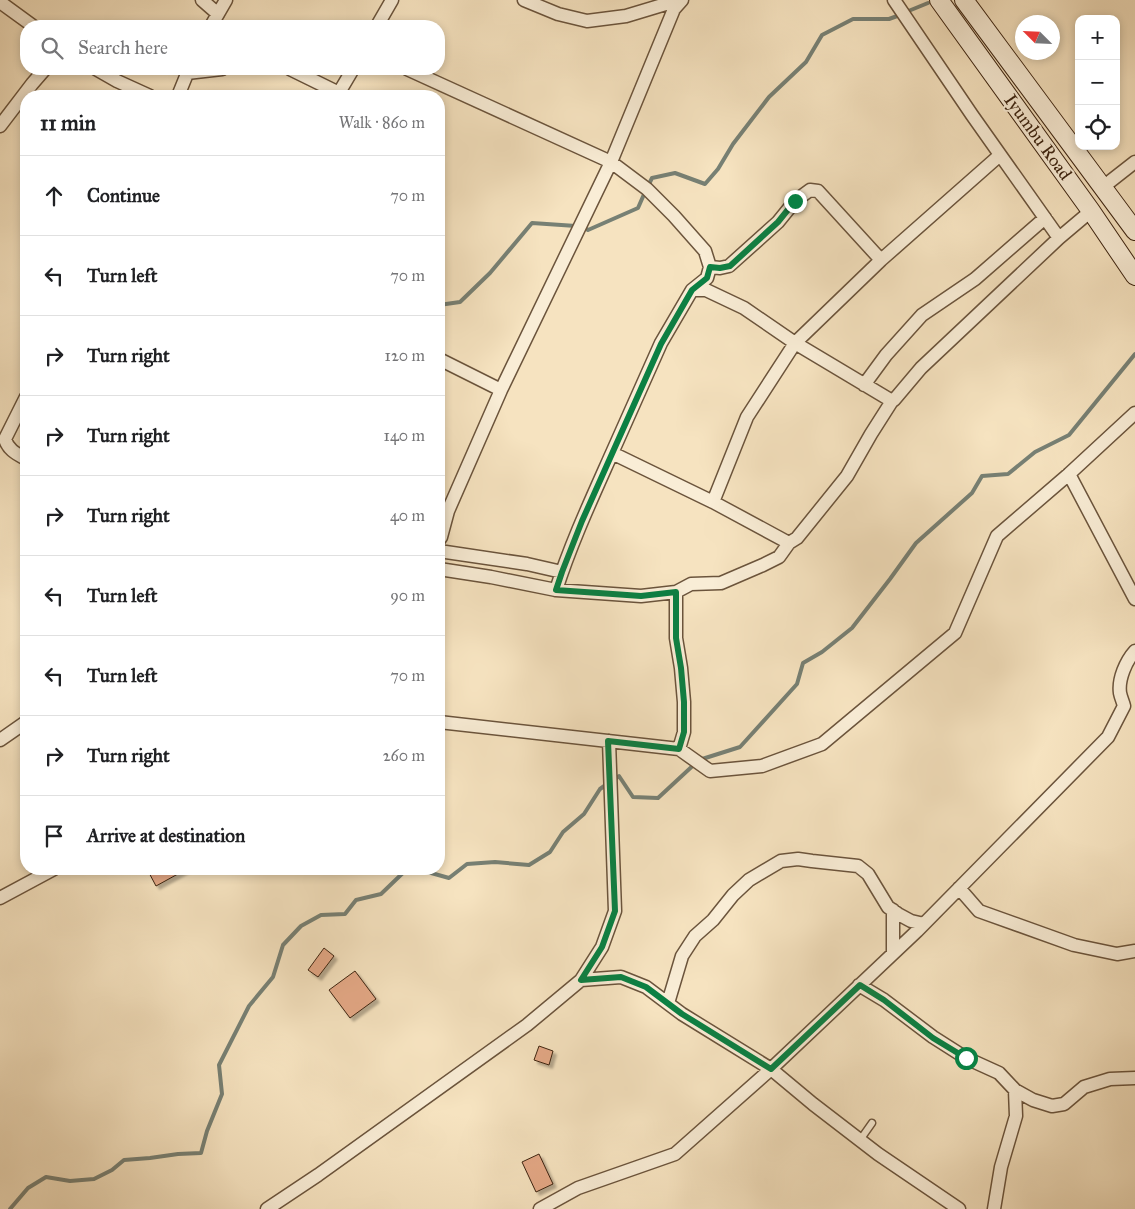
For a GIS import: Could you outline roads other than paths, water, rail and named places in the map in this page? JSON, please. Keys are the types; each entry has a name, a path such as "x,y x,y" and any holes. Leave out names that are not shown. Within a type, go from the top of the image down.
{"main road":[{"name":"Iyumbu Road","path":"939,0 1091,211 1135,276"},
{"name":"Iyumbu Road","path":"964,0 1135,231"}],"street":[{"path":"202,0 218,14"},
{"path":"214,20 226,0"},
{"path":"380,20 392,0"},
{"path":"524,0 558,14 588,21 626,16 680,0"},
{"path":"445,522 448,511 501,390 611,162 674,9 680,0"},
{"path":"894,0 1059,238"},
{"path":"0,2 25,20"},
{"path":"27,90 40,75"},
{"path":"106,75 136,90"},
{"path":"180,90 186,75"},
{"path":"301,75 329,90"},
{"path":"341,90 349,75"},
{"path":"420,75 611,162 647,189 680,223 705,250 710,267 707,278 692,290 661,344 582,521 556,590"},
{"path":"0,126 20,100"},
{"path":"713,502 747,417 794,343 881,260 1000,155"},
{"path":"1103,187 1135,162"},
{"path":"710,267 730,266 778,222 795,201 810,190 818,191 881,260"},
{"path":"445,570 556,590 641,596 676,592 691,584 720,583 779,557 789,543 797,538 847,476 892,401 921,368 1059,238 1091,211"},
{"path":"864,385 886,355 922,315 975,279 1045,218"},
{"path":"692,290 706,290 744,308 794,343 892,401"},
{"path":"445,362 501,390"},
{"path":"20,409 5,439 10,449 20,455"},
{"path":"445,723 679,749 710,771 762,766 822,744 955,633 997,536 1069,474 1135,413"},
{"path":"612,453 713,502 789,543"},
{"path":"1069,474 1135,599"},
{"path":"445,551 527,564 562,572"},
{"path":"676,592 676,638 684,702 684,732 679,749"},
{"path":"540,1209 578,1188 675,1154 771,1069 924,924 1108,737 1124,706 1120,691 1122,673 1135,651"},
{"path":"0,740 20,726"},
{"path":"267,1209 318,1175 527,1025 581,980 602,947 615,911 608,741"},
{"path":"668,1003 682,956 695,936 714,920 733,896 749,880 781,861 798,859 858,866 868,874 888,907 911,921 924,924"},
{"path":"0,898 43,875"},
{"path":"959,888 979,911 1074,946 1117,954 1135,951"},
{"path":"893,910 893,954"},
{"path":"581,980 621,977 646,987 682,1014 771,1069 878,1154 959,1209"},
{"path":"860,985 884,1000 933,1038 966,1058 999,1073 1015,1090 1033,1100 1052,1106 1064,1104 1084,1088 1110,1079 1135,1078"},
{"path":"1015,1090 1016,1116"},
{"path":"994,1209 1002,1167 1016,1116 1023,1105 1033,1100"}],"lane":[{"path":"860,1140 872,1123"}],"waterway":[{"path":"906,12 928,3"},
{"path":"648,186 652,178 675,173 705,184 718,169 733,144 769,97 806,62 822,35 853,19 889,19 900,15"},
{"path":"583,227 588,230 638,208 645,192"},
{"path":"445,304 460,302 490,273 532,223 576,226"},
{"path":"613,781 619,776 633,797 658,798 699,760 740,747 797,684 803,663 822,652 852,628 916,543 972,493 982,476 1008,474 1035,452 1069,435 1135,354"},
{"path":"438,875 449,878 467,864 495,862 529,865 550,852 563,832 584,814 600,789 607,784"},
{"path":"10,1209 28,1188 46,1177 70,1181 94,1179 112,1170 124,1160 201,1153 207,1131 222,1094 219,1065 249,1006 273,977 283,945 301,926 321,915 345,914 356,900 381,894 401,875"}]}
